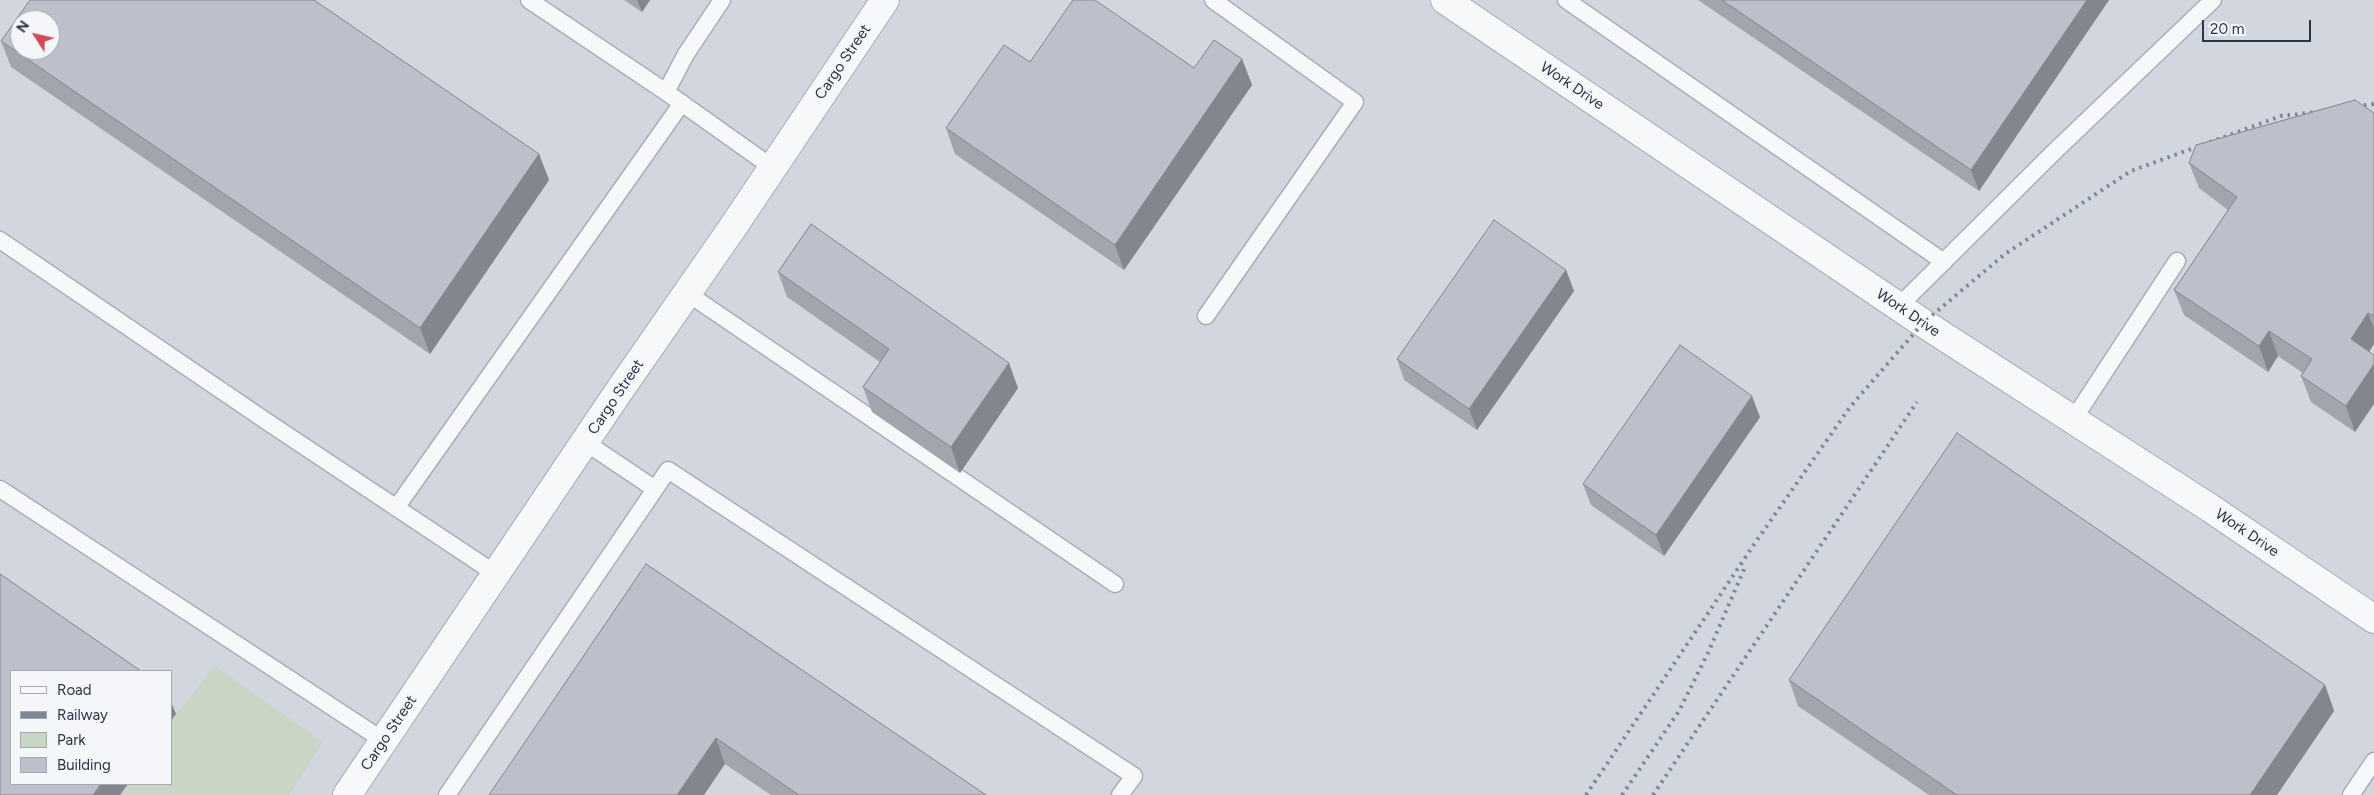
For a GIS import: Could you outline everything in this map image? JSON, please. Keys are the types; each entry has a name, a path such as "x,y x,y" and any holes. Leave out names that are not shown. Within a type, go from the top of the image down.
{"street":[{"name":"Cargo Street","path":"348,795 885,0"},
{"name":"Work Drive","path":"1445,0 1898,307 2210,508 2374,619"}],"lane":[{"path":"529,0 682,103 773,168"},
{"path":"666,92 686,54 722,0"},
{"path":"1206,316 1355,102 1233,6 1213,0"},
{"path":"1566,0 1944,262"},
{"path":"1898,307 2054,152 2213,0"},
{"path":"396,508 682,103"},
{"path":"0,240 496,574"},
{"path":"2073,420 2177,261"},
{"path":"687,293 1115,584"},
{"path":"585,442 655,489"},
{"path":"447,795 668,470 1134,776 1120,795"},
{"path":"0,489 384,741"},
{"path":"2351,795 2374,761"}],"shaded area":[{"path":"0,0 2374,0 2374,795 0,795"}],"green space":[{"path":"215,666 323,742 289,795 120,795 127,785 172,785 172,720"}],"building":[{"path":"30,0 314,0 539,154 420,328 29,60 60,60 60,10 23,10"},
{"path":"1073,0 1095,0 1194,68 1214,40 1242,59 1115,245 946,128 1004,45 1030,62"},
{"path":"1722,0 2087,0 1971,170"},
{"path":"10,28 10,47 1,41"},
{"path":"2355,100 2374,113 2374,316 2368,313 2351,339 2374,355 2374,364 2346,406 2301,376 2312,359 2269,331 2259,346 2174,290 2237,197 2189,163 2196,145"},
{"path":"1494,220 1566,270 1469,409 1397,359"},
{"path":"811,224 1009,363 951,447 863,387 889,349 778,272"},
{"path":"1680,345 1752,396 1656,535 1583,484"},
{"path":"1957,433 2325,685 2250,795 1957,795 1789,680"},
{"path":"646,564 986,795 799,795 716,738 677,795 489,795"},
{"path":"0,574 140,670 10,670 10,785 100,785 93,795 0,795"}],"railway":[{"path":"2349,107 2374,104"},
{"path":"1586,795 1755,543 1850,407 1923,323 2005,254 2131,171 2281,116 2325,111"},
{"path":"1653,795 1917,402"},
{"path":"1622,795 1679,711 1708,653 1745,567"}]}
